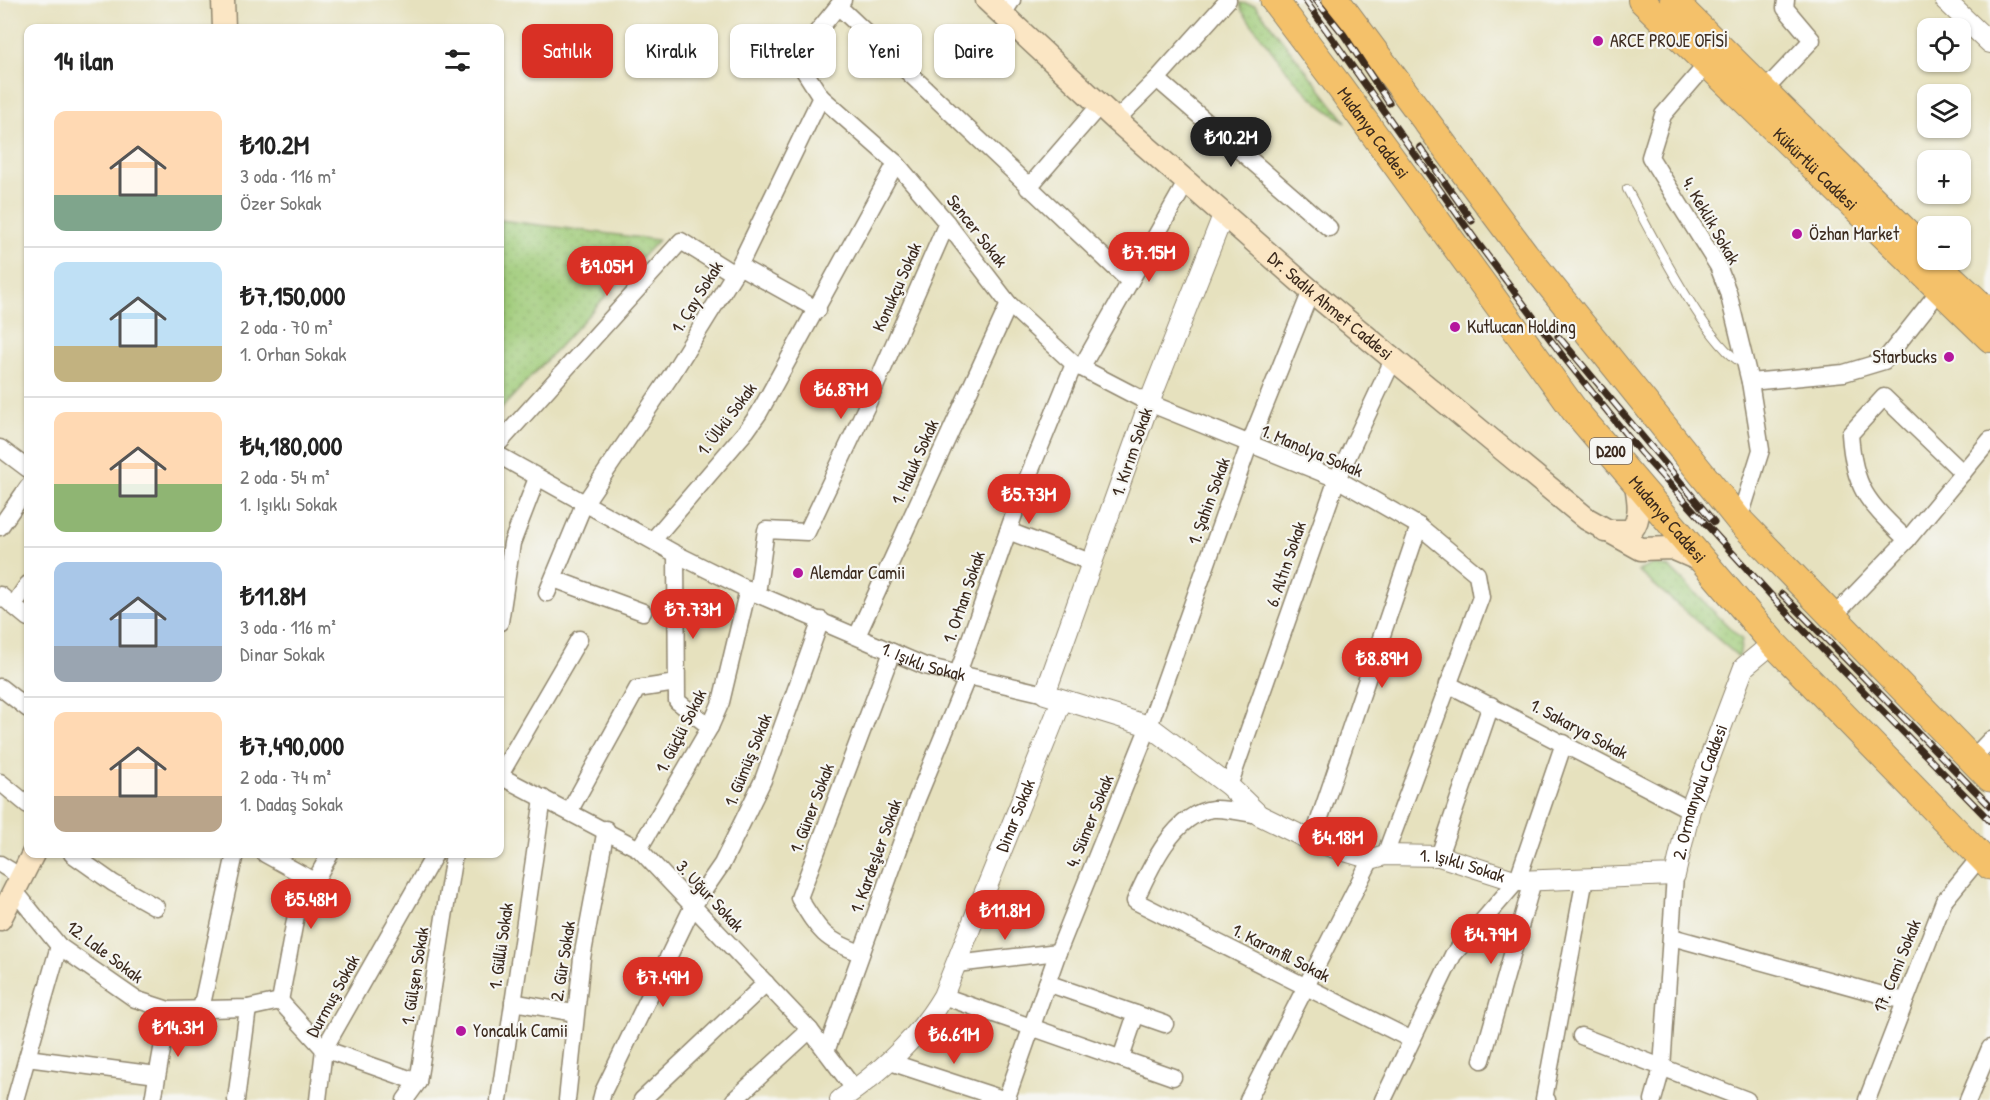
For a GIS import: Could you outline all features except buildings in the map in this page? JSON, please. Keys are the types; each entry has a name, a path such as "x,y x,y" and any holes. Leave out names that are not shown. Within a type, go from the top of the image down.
{"highway":[{"name":"Mudanya Caddesi","path":"1274,0 1575,411 1773,643 1986,861"},
{"path":"1336,0 1526,254 1739,520 1833,617 1980,760"}],"main road":[{"path":"223,0 224,24"},
{"name":"Kükürtlü Caddesi","path":"1641,0 1990,339"},
{"name":"Kükürtlü Caddesi","path":"1673,0 1917,242"},
{"name":"Dr. Sadık Ahmet Caddesi","path":"1001,5 1108,112 1311,291 1587,519 1641,549 1672,548 1703,562"},
{"path":"1945,270 1990,313"},
{"path":"1605,531 1631,531 1636,524 1639,511 1635,479"},
{"path":"0,919 31,858"}],"street":[{"path":"1028,188 1108,112 1157,79 1228,0"},
{"path":"1766,90 1812,40 1785,8 1786,0"},
{"path":"1945,0 1990,43"},
{"path":"841,3 1028,188 1130,282"},
{"name":"Sencer Sokak","path":"841,3 796,58 820,98 897,163 947,223 1009,304 1078,366 1149,403"},
{"name":"4. Keklik Sokak","path":"1707,64 1663,115 1650,157 1718,266 1728,292 1750,382 1761,450 1739,520"},
{"path":"1157,79 1192,112 1329,228"},
{"name":"1. Çay Sokak","path":"642,612 551,586 584,504 672,374 736,270 820,98"},
{"name":"1. Ülkü Sokak","path":"653,540 747,430 818,310 897,163"},
{"name":"1. Orhan Sokak","path":"962,677 1008,531 1078,366 1130,282 1187,181"},
{"name":"1. Kırım Sokak","path":"1054,697 1093,563 1149,403 1224,213"},
{"name":"Konukçu Sokak","path":"752,592 766,530 807,532 868,403 947,223"},
{"path":"504,438 681,241 818,310"},
{"path":"1750,382 1844,373 1884,361 1940,290"},
{"name":"1. Şahin Sokak","path":"1149,726 1249,445 1311,291"},
{"name":"1. Haluk Sokak","path":"857,636 1009,304"},
{"name":"6. Altın Sokak","path":"1229,786 1336,479 1393,360"},
{"path":"1907,540 1867,501 1852,460 1850,434 1884,397 1963,473"},
{"name":"1. Manolya Sokak","path":"1149,403 1336,479 1419,526 1477,574 1481,597 1448,684"},
{"path":"1833,617 1907,540 1990,440"},
{"path":"0,448 24,466"},
{"name":"1. Işıklı Sokak","path":"504,458 676,554 752,592 925,666 962,677 1054,697 1149,726 1229,786 1259,815 1312,841 1378,857 1438,856 1525,881 1675,875"},
{"path":"504,595 512,543 537,478"},
{"path":"0,527 24,493"},
{"path":"1312,841 1419,526"},
{"path":"1008,531 1093,563"},
{"path":"676,554 677,701 710,727"},
{"path":"14,606 24,590"},
{"name":"1. Güçlü Sokak","path":"639,849 710,727 723,692 752,592"},
{"path":"0,595 24,615"},
{"name":"1. Gümüş Sokak","path":"602,1100 603,1092 693,906 722,864 763,780 821,620"},
{"path":"504,769 579,639"},
{"name":"2. Ormanyolu Caddesi","path":"1653,1100 1662,1068 1675,875 1690,810 1744,667 1773,643"},
{"name":"1. Güner Sokak","path":"861,953 834,943 814,923 799,898 892,652"},
{"name":"1. Kardeşler Sokak","path":"826,1049 962,677"},
{"path":"569,812 637,689 676,683"},
{"path":"1248,1100 1304,987 1378,857 1448,684"},
{"name":"1. Sakarya Sokak","path":"1448,684 1690,810"},
{"path":"0,687 24,706"},
{"name":"Dinar Sokak","path":"848,1095 890,1062 929,1020 943,996 1054,697"},
{"path":"1438,856 1491,705"},
{"name":"4. Sümer Sokak","path":"1006,1100 1058,952 1149,726"},
{"path":"1482,1060 1525,881 1564,743"},
{"name":"3. Uğur Sokak","path":"504,778 606,829 639,849 810,1030 826,1049 848,1095"},
{"path":"0,782 24,802"},
{"name":"1. Güllü Sokak","path":"499,1100 543,798"},
{"name":"1. Işıklı Sokak","path":"1135,901 1152,863 1189,817 1213,809 1259,815"},
{"name":"2. Gür Sokak","path":"567,1100 574,1013 606,829"},
{"path":"78,858 113,883 156,908"},
{"path":"201,1009 234,858"},
{"path":"273,858 314,880"},
{"path":"328,858 296,915 280,1001 324,1049 418,1082"},
{"name":"Durmuş Sokak","path":"318,1100 324,1049 433,858"},
{"name":"1. Gülşen Sokak","path":"405,1100 418,1082 453,858"},
{"name":"17. Cami Sokak","path":"1867,1100 1944,901 1986,861"},
{"name":"12. Lale Sokak","path":"0,864 17,884 59,946 135,999 169,1010 248,1008 280,1001"},
{"path":"1547,1100 1544,1099 1585,878"},
{"path":"1389,1098 1410,1040 1453,955 1525,881"},
{"name":"1. Karanfil Sokak","path":"1135,901 1410,1040"},
{"path":"1672,937 1904,1001"},
{"path":"15,1100 59,946"},
{"path":"956,964 1058,952"},
{"path":"642,1100 766,982"},
{"path":"1047,983 1165,1024"},
{"path":"943,996 1173,1077"},
{"path":"513,1002 574,1013"},
{"path":"236,1100 248,1008"},
{"path":"153,1100 169,1010"},
{"path":"1121,1058 1136,1014"},
{"path":"734,1100 810,1030"},
{"path":"1581,1036 1747,1100"},
{"path":"1968,1100 1990,1048"},
{"path":"27,1058 157,1075"},
{"path":"890,1062 1006,1100"}],"lane":[{"path":"1627,189 1701,320 1729,356 1744,364"}],"green space":[{"path":"1240,3 1255,5 1346,122 1330,112 1301,87 1242,11"},
{"path":"504,221 658,240 504,406"},
{"path":"1654,564 1670,568 1742,640 1739,657 1638,571"}],"railway":[{"path":"1305,0 1477,242 1562,355 1641,453 1790,616 1990,821"},
{"path":"1316,0 1344,35 1389,103"},
{"path":"1420,147 1472,221"},
{"path":"1558,336 1714,522"},
{"path":"1782,594 1990,806"}],"place":[{"name":"ARCE PROJE OFİSİ","path":"1598,41"},
{"name":"Özhan Market","path":"1797,234"},
{"name":"Kutlucan Holding","path":"1455,327"},
{"name":"Starbucks","path":"1949,357"},
{"name":"Alemdar Camii","path":"798,573"},
{"name":"Yoncalık Camii","path":"461,1031"}]}
